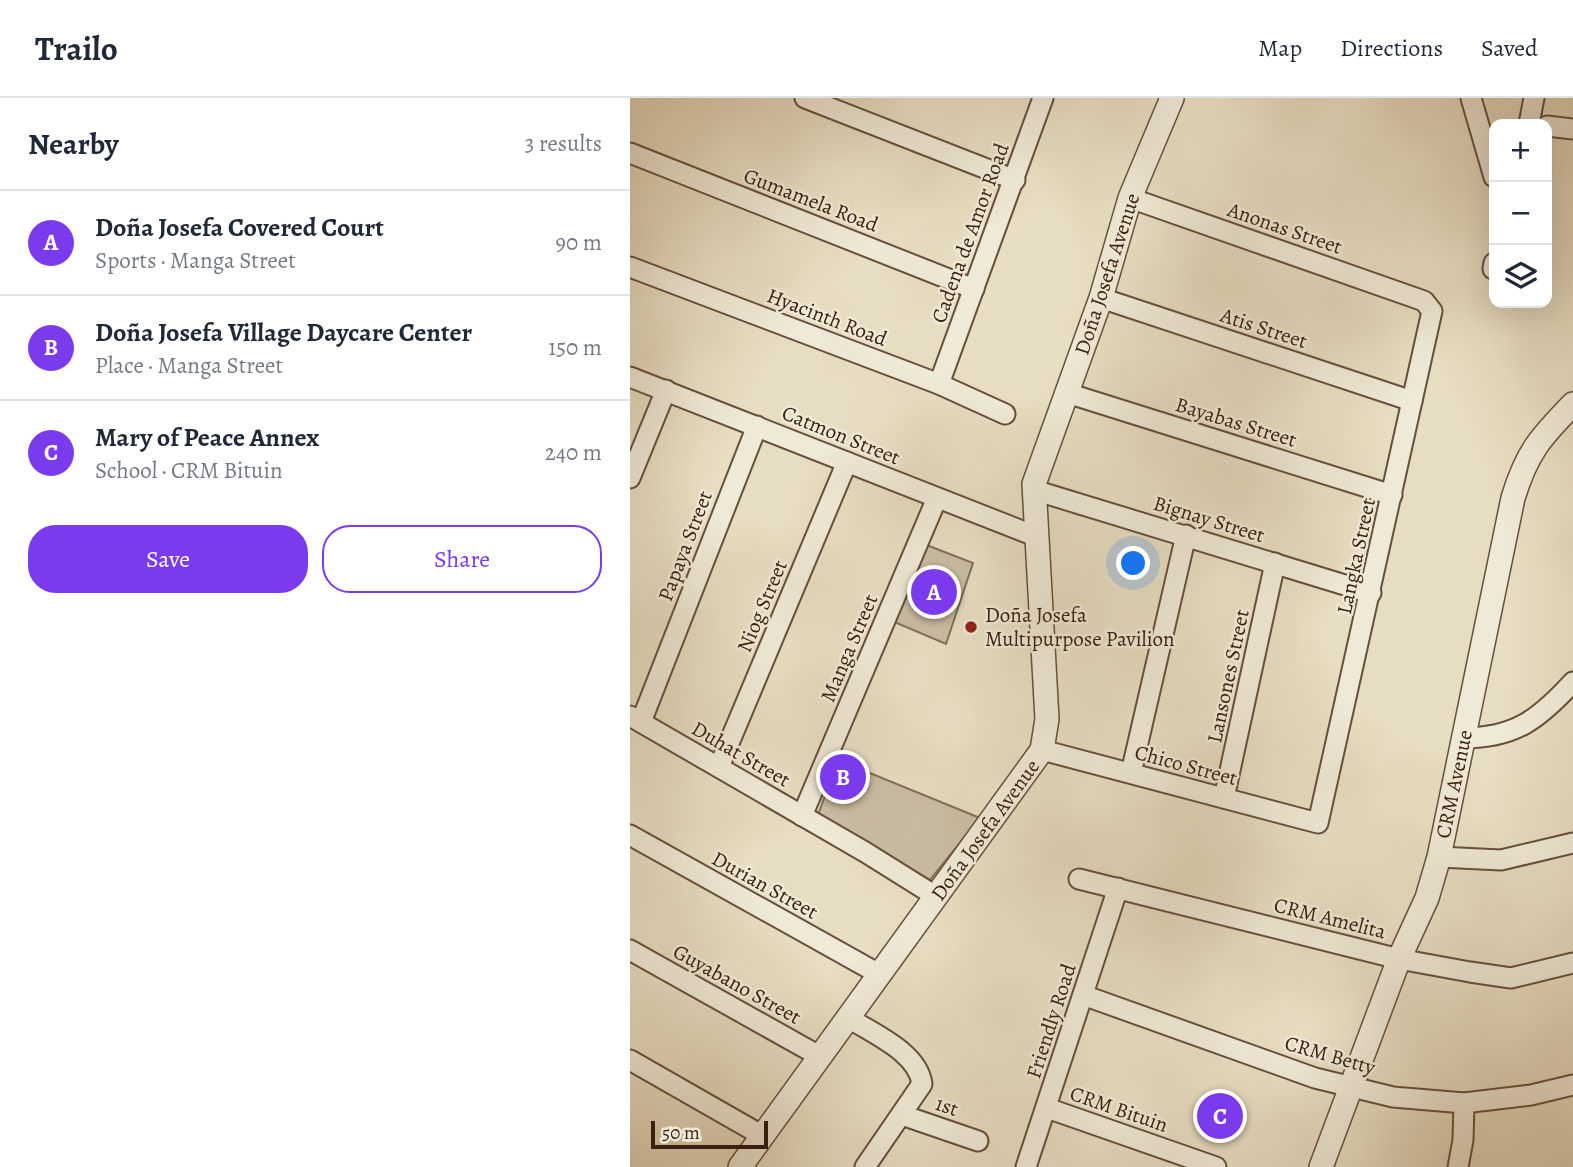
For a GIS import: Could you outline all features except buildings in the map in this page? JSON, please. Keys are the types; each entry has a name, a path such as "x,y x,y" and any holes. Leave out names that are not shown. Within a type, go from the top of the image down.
{"street":[{"path":"805,98 1015,180"},
{"name":"Cadena de Amor Road","path":"939,384 1043,98"},
{"path":"1471,98 1489,160"},
{"path":"1530,119 1534,98"},
{"name":"Doña Josefa Avenue","path":"740,1167 1042,750 1047,719 1034,490 1101,298 1130,198 1147,158 1166,100"},
{"path":"1552,126 1573,128"},
{"name":"Gumamela Road","path":"630,153 974,289"},
{"name":"Anonas Street","path":"1130,198 1424,301"},
{"name":"Hyacinth Road","path":"630,267 939,384 1005,414"},
{"name":"Atis Street","path":"1101,298 1412,401"},
{"name":"Langka Street","path":"1318,824 1433,311 1424,301"},
{"name":"Catmon Street","path":"630,376 1035,536"},
{"path":"630,478 666,390"},
{"name":"Bayabas Street","path":"1067,393 1392,495"},
{"name":"CRM Avenue","path":"1321,1167 1399,959 1415,928 1439,857 1513,498 1522,468 1533,447 1573,404"},
{"name":"Papaya Street","path":"636,719 757,426"},
{"name":"Niog Street","path":"719,767 847,462"},
{"name":"Bignay Street","path":"1034,490 1371,593"},
{"name":"Manga Street","path":"802,816 937,498"},
{"path":"1132,773 1186,535"},
{"name":"Lansones Street","path":"1224,798 1275,563"},
{"path":"1464,738 1507,733 1527,725 1573,682"},
{"name":"Duhat Street","path":"636,719 937,897"},
{"name":"Chico Street","path":"1042,750 1318,824"},
{"name":"Durian Street","path":"630,835 879,974"},
{"path":"1439,857 1501,860 1573,843"},
{"name":"CRM Amelita","path":"1079,879 1399,959 1511,978 1573,963"},
{"name":"Friendly Road","path":"1026,1167 1118,888"},
{"name":"Guyabano Street","path":"630,950 821,1058"},
{"name":"CRM Betty","path":"1083,995 1350,1087 1393,1097 1464,1103 1531,1095 1573,1085"},
{"path":"849,1018 911,1060 921,1072 922,1084 865,1167"},
{"path":"630,1060 764,1136"},
{"path":"1458,1167 1463,1140 1464,1103"},
{"name":"CRM Bituin","path":"1047,1108 1216,1167"},
{"name":"1st","path":"902,1115 978,1140"}],"shaded area":[{"path":"924,544 973,563 946,644 892,621"},
{"path":"838,760 980,818 930,880 818,815"}],"place":[{"name":"Doña Josefa Covered Court","path":"934,592"},
{"name":"Doña Josefa Multipurpose Pavilion","path":"971,627"},
{"name":"Doña Josefa Village Daycare Center","path":"843,777"},
{"name":"Mary of Peace Annex","path":"1220,1116"}]}
